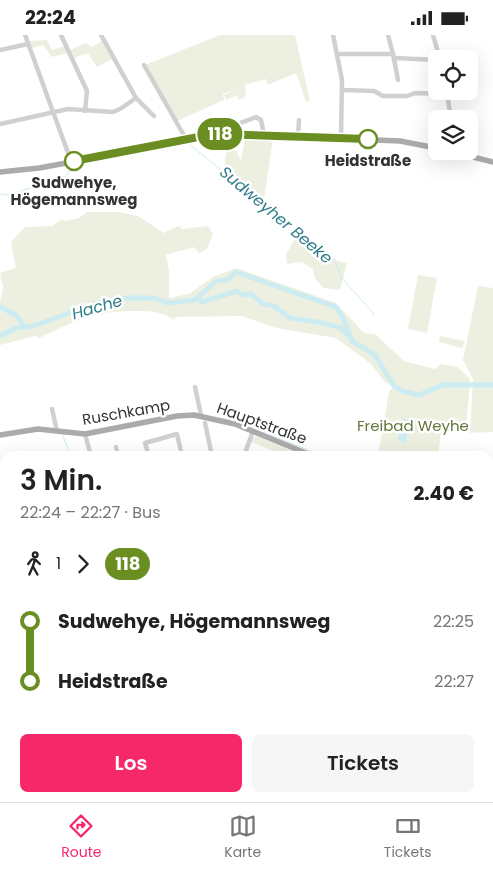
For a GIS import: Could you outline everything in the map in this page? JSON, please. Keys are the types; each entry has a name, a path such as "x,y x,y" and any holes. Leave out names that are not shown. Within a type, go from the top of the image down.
{"main road":[{"path":"0,172 71,161 186,139 226,134 400,141 428,146"},
{"path":"478,158 493,162"},
{"name":"Hauptstraße","path":"201,415 225,421 302,451"},
{"name":"Ruschkamp","path":"0,435 28,429 85,434 177,416 201,415"}],"street":[{"path":"25,35 71,161"},
{"path":"62,35 87,91 85,111"},
{"path":"101,35 136,97 154,116"},
{"path":"333,35 342,90 341,138"},
{"path":"388,35 398,80"},
{"path":"434,35 438,50"},
{"path":"0,50 28,44"},
{"path":"337,54 428,59"},
{"path":"144,65 186,139"},
{"path":"342,90 374,91 383,96 408,96 415,93 428,93"},
{"path":"0,124 68,109 112,112 120,109 136,97"},
{"path":"226,134 227,128 256,117 261,119 264,135"},
{"path":"298,137 299,120"},
{"path":"195,387 201,415"},
{"path":"52,409 57,431"},
{"path":"205,423 211,451"},
{"path":"246,451 253,431"},
{"path":"85,434 90,451"},
{"path":"147,451 145,443 177,435 181,451"},
{"path":"116,447 117,451"}],"green space":[{"path":"220,35 295,35 310,101 306,102 296,73 268,85 266,79 245,85 246,96 239,100 237,95 226,100 224,95 238,88 223,94 224,100 177,121 145,65"},
{"path":"47,40 52,50 65,46 68,53 52,57 43,45 32,48 29,41"},
{"path":"102,41 112,59 97,67 88,53 74,58 70,50 86,43 92,47"},
{"path":"245,138 273,139 264,200 224,169 227,149 236,150 241,160"},
{"name":"Freibad Weyhe","path":"87,212 119,212 138,216 164,233 179,226 182,229 208,226 213,234 207,249 199,253 194,247 166,255 169,271 169,298 189,294 213,277 236,268 336,303 364,333 375,334 404,361 435,369 441,364 458,367 470,379 466,429 442,425 439,451 379,451 389,392 393,387 384,381 371,364 336,338 276,328 242,316 176,317 174,320 166,315 152,312 123,311 86,318 39,338 35,336 0,345 0,303 3,287 0,273 16,268 11,242 25,227 52,226 62,219 66,221 79,218"},
{"path":"298,232 337,261 347,263 340,290 323,288 315,278 313,269 302,262 287,264 286,255"},
{"path":"418,275 437,278 427,333 408,329"},
{"path":"478,286 493,288 493,432 470,433 473,379 463,360"},
{"path":"440,336 465,341 462,348 439,342"},
{"path":"253,437 258,437 293,451 274,451 251,442"}],"water":[{"path":"402,419 410,420 406,442 398,441"}],"waterway":[{"name":"Sudweyher Beeke","path":"190,145 334,259 341,277 374,314"},
{"name":"Sudweyher Beeke","path":"0,194 9,195 66,176 72,166"},
{"name":"Hache","path":"0,336 16,328 33,326 97,303 120,298 154,298 168,303 195,300 216,281 227,280 236,272 336,307 344,320 352,341 375,355 394,386 402,391 419,395 443,385 493,385"},
{"name":"Hache","path":"198,298 202,302 237,291 243,295 251,294 263,304 274,306 290,318 341,328 348,335"},
{"path":"0,307 16,315 24,326"},
{"path":"221,415 265,433"},
{"path":"62,434 69,451"},
{"path":"268,434 310,451"}],"bus line":[{"name":"118","path":"74,161 214,134 368,139"}],"place":[{"name":"Heidstraße","path":"368,139"},
{"name":"Sudwehye, Högemannsweg","path":"74,161"}]}
